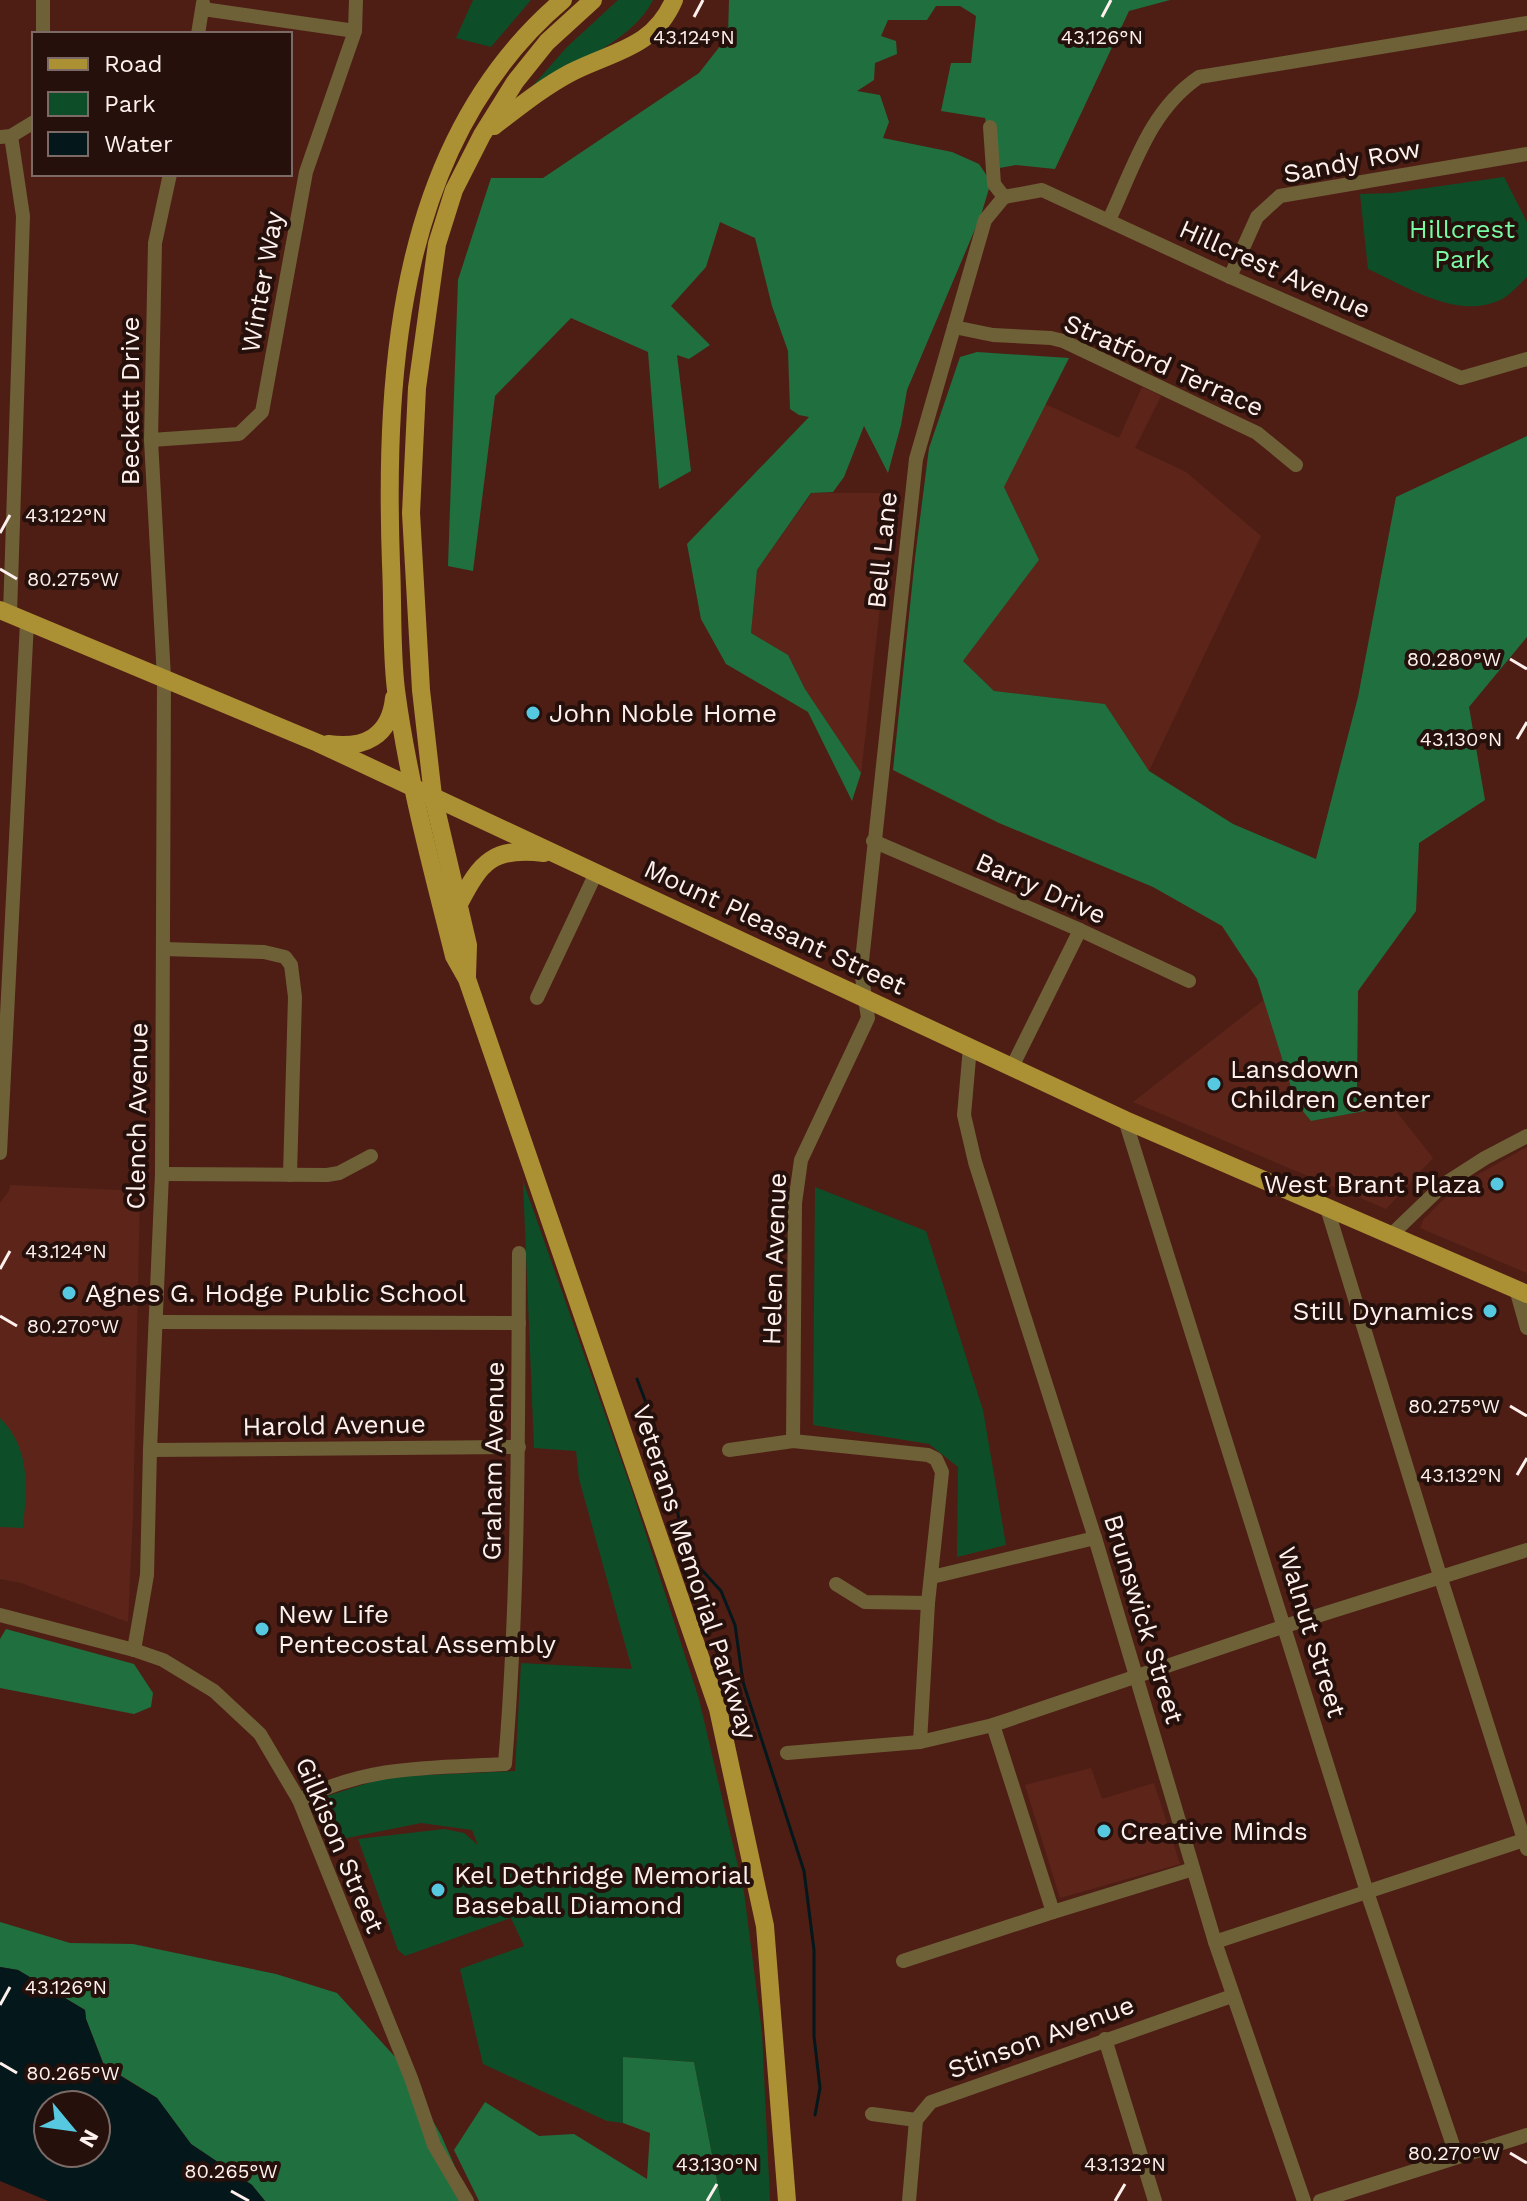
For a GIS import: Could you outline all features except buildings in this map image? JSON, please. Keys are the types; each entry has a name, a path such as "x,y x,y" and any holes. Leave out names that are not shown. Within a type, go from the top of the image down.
{"main road":[{"name":"Veterans Memorial Parkway","path":"563,0 493,75 456,138 417,237 409,269 398,348 391,456 396,687 412,787 454,956 467,979 718,1709 765,1926 787,2201"},
{"name":"Veterans Memorial Parkway","path":"467,979 468,945 433,796 421,690 411,513 417,388 437,244 454,190 482,135 515,82 539,52 593,0"},
{"path":"482,135 526,99 572,72 644,41 674,0"},
{"name":"Mount Pleasant Street","path":"12,615 318,743 1125,1120 1521,1292"},
{"path":"318,743 343,746 371,739 389,722 396,687"},
{"path":"459,904 475,872 502,853 521,850 555,854"}],"street":[{"path":"43,0 43,32"},
{"name":"Winter Way","path":"151,440 239,434 262,412 306,172 355,31 356,0"},
{"path":"198,32 203,5 355,31"},
{"path":"1109,220 1156,119 1181,90 1199,77 1527,23"},
{"path":"0,1153 23,216 6,136 32,123"},
{"path":"990,127 994,184 1004,197"},
{"name":"Sandy Row","path":"1230,277 1257,217 1280,196 1527,154"},
{"name":"Beckett Drive","path":"164,678 151,440 155,243 170,176"},
{"name":"Hillcrest Avenue","path":"1004,197 1042,190 1230,277 1461,378 1527,359"},
{"name":"Bell Lane","path":"865,997 861,970 873,841 916,459 985,220 1004,197"},
{"name":"Stratford Terrace","path":"954,327 993,335 1063,341 1257,433 1296,465"},
{"name":"Clench Avenue","path":"134,1650 147,1575 162,1174 164,678"},
{"name":"Barry Drive","path":"873,841 1080,930 1189,981"},
{"path":"537,998 596,873"},
{"path":"1012,1067 1080,930"},
{"path":"163,949 264,952 285,957 291,965 295,997 290,1175"},
{"name":"Helen Avenue","path":"793,1441 795,1203 801,1160 868,1018 865,997"},
{"name":"Brunswick Street","path":"970,1047 964,1115 975,1162 1095,1538 1232,1996 1304,2201"},
{"name":"Walnut Street","path":"1125,1120 1367,1892 1457,2157"},
{"path":"1391,1235 1443,1185 1527,1136"},
{"path":"162,1174 339,1173 371,1156"},
{"path":"1215,1942 1526,1843 1327,1208"},
{"name":"Graham Avenue","path":"299,1800 337,1783 372,1773 505,1764 514,1654 519,1447 519,1253"},
{"path":"1521,1292 1527,1328"},
{"path":"156,1322 519,1323"},
{"path":"729,1450 793,1441 928,1455 936,1459 942,1472 928,1603 920,1742"},
{"name":"Harold Avenue","path":"150,1450 519,1447"},
{"path":"932,1577 1095,1538"},
{"path":"787,1753 920,1742 993,1725 1285,1626 1527,1550"},
{"path":"836,1584 865,1602 928,1603"},
{"name":"Gilkison Street","path":"0,1615 134,1650 190,1674 242,1715 269,1747 299,1800 411,2078 434,2145 467,2201"},
{"path":"993,1725 1053,1912"},
{"path":"903,1961 1193,1869"},
{"name":"Stinson Avenue","path":"916,2120 931,2102 1232,1996"},
{"path":"1105,2039 1155,2201"},
{"path":"872,2114 916,2120 909,2201"},
{"path":"1320,2201 1527,2135"}],"shaded area":[{"path":"1142,387 1161,396 1135,448 1186,472 1261,536 1149,771 1105,704 994,691 963,661 1039,560 1004,487 1045,404 1119,438"},
{"path":"812,493 893,493 861,774 805,689 788,655 751,633 757,570"},
{"path":"1264,1000 1296,1103 1311,1121 1392,1106 1433,1158 1386,1209 1133,1102"},
{"path":"1527,1147 1527,1273 1420,1228 1423,1220 1456,1187"},
{"path":"10,1185 140,1191 128,1622 21,1583 0,1579 0,1203"},
{"name":"Creative Minds","path":"1091,1768 1102,1799 1154,1783 1180,1864 1060,1898 1025,1785"}],"green space":[{"path":"473,0 531,0 491,47 456,38"},
{"path":"618,0 653,0 644,14 616,40 530,89 567,47"},
{"path":"729,0 1170,0 1129,11 1055,169 1016,165 994,169 985,118 941,111 951,63 971,63 976,16 960,6 936,6 927,20 888,20 881,36 896,41 897,54 875,63 874,80 857,91 880,95 889,122 883,138 952,152 979,164 991,182 981,215 907,390 888,473 864,426 844,477 833,492 811,493 757,570 751,633 788,655 805,689 861,773 852,801 808,712 726,664 701,619 687,544 809,417 790,409 788,351 772,306 755,238 720,222 706,267 671,306 710,345 689,359 677,355 691,471 659,489 648,352 571,318 495,396 473,571 448,566 458,280 491,178 543,178 699,73 728,36"},
{"name":"Hillcrest Park","path":"1504,177 1527,222 1527,277 1506,297 1482,305 1448,303 1368,269 1360,194 1392,193"},
{"path":"977,352 1069,358 1004,487 1039,560 963,661 994,691 1105,704 1149,771 1233,824 1316,859 1358,697 1396,497 1527,436 1527,637 1469,707 1485,800 1419,843 1416,911 1358,991 1357,1094 1402,1092 1392,1106 1311,1121 1296,1103 1257,979 1222,926 1153,887 999,823 893,770 929,448 960,357"},
{"path":"523,1181 631,1488 699,1699 744,1892 762,2033 770,2201 721,2201 694,2062 623,2057 623,2123 607,2121 483,2064 460,1969 524,1946 511,1918 405,1956 398,1950 358,1839 444,1829 464,1833 478,1845 472,1830 421,1823 342,1839 324,1797 387,1777 515,1771 521,1663 632,1669 579,1479 576,1451 534,1448"},
{"path":"815,1187 926,1231 983,1410 1006,1545 957,1557 958,1467 929,1444 813,1425"},
{"path":"0,1418 17,1442 25,1469 23,1528 0,1527"},
{"path":"6,1629 134,1664 153,1693 151,1707 134,1714 0,1688 0,1639"},
{"path":"0,1922 70,1943 133,1944 276,1974 337,1993 397,2059 441,2135 470,2201 265,2201 252,2185 191,2144 157,2098 104,2065 85,2010 18,1970 0,1967"},
{"path":"623,2057 694,2062 721,2201 479,2201 454,2150 485,2102 539,2136 574,2134 647,2179 650,2133 623,2123"}],"water":[{"path":"0,1967 18,1970 85,2010 104,2066 157,2098 191,2144 252,2185 265,2201 48,2201 0,2181"}],"waterway":[{"path":"637,1379 654,1424 677,1507 682,1541 689,1556 721,1591 735,1625 743,1682 804,1871 814,1950 814,2036 820,2088 815,2115"}],"place":[{"name":"John Noble Home","path":"533,713"},
{"name":"Lansdown Children Center","path":"1214,1084"},
{"name":"West Brant Plaza","path":"1497,1184"},
{"name":"Agnes G. Hodge Public School","path":"69,1293"},
{"name":"Still Dynamics","path":"1490,1311"},
{"name":"New Life Pentecostal Assembly","path":"262,1629"},
{"name":"Creative Minds","path":"1104,1831"},
{"name":"Kel Dethridge Memorial Baseball Diamond","path":"438,1890"}]}
